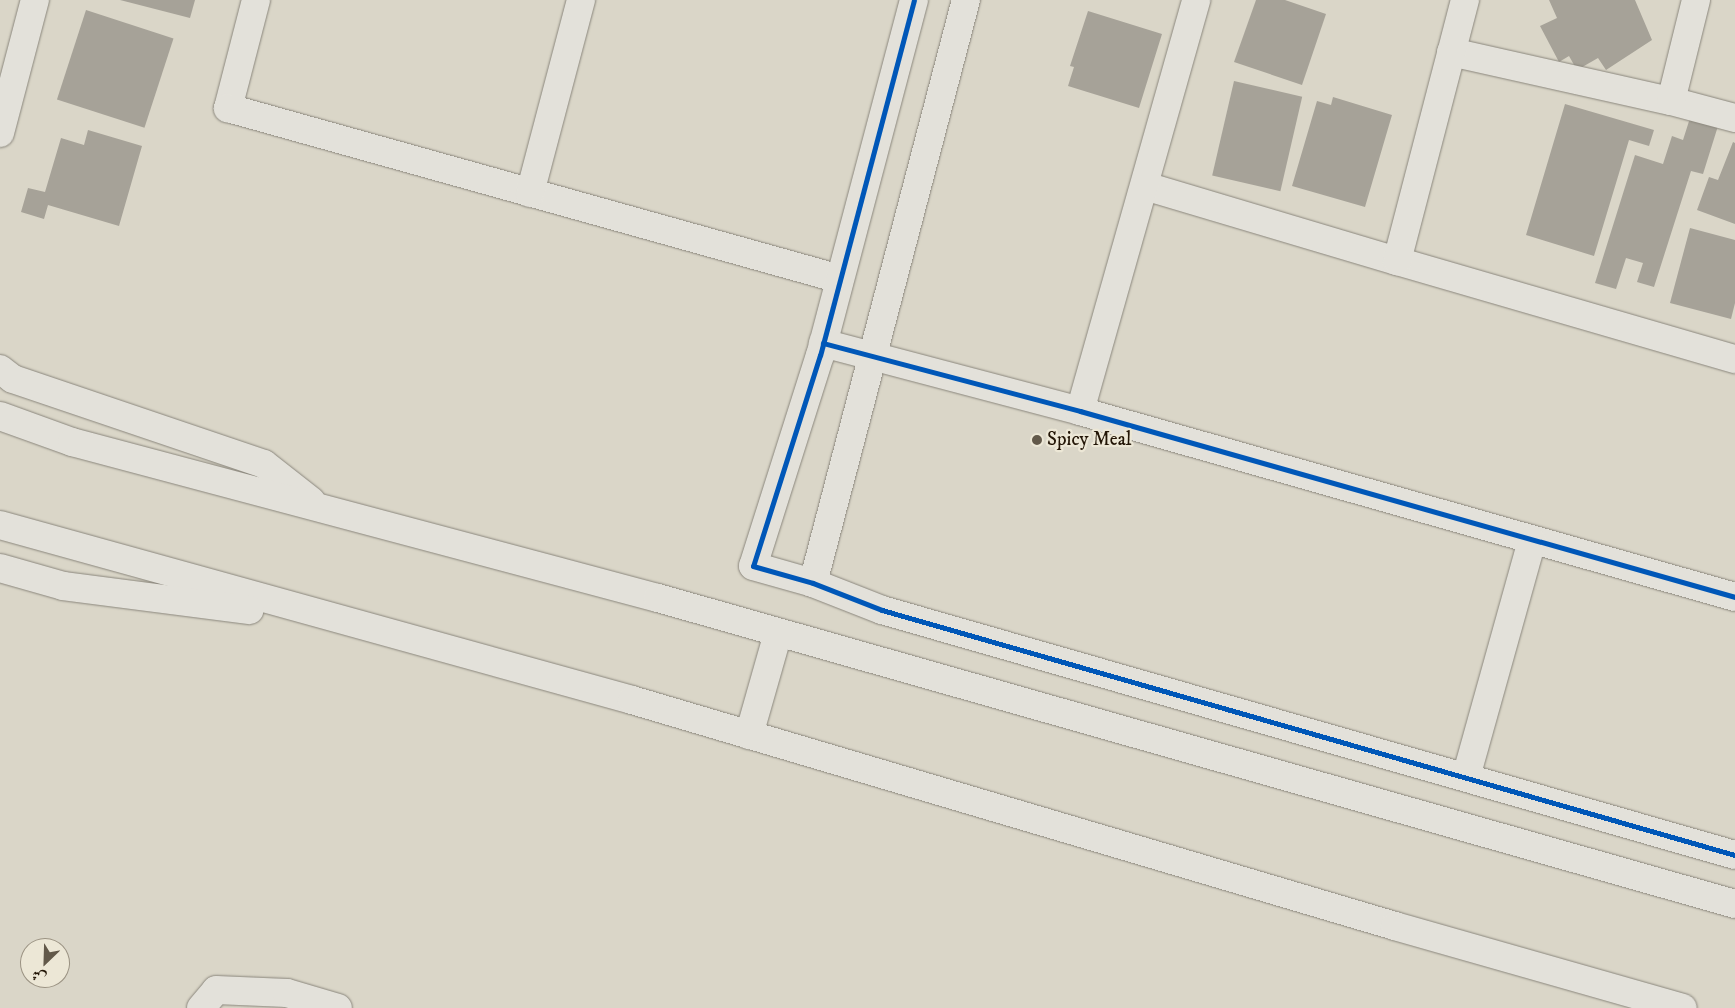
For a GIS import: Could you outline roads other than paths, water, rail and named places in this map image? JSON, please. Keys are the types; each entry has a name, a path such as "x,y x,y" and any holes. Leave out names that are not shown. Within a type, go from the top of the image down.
{"street":[{"path":"0,133 35,0"},
{"path":"256,0 228,108 840,279"},
{"path":"530,193 581,0"},
{"path":"914,0 823,343 753,566 813,583 882,610 1735,855"},
{"path":"813,583 966,0"},
{"path":"1080,411 1196,0"},
{"path":"1397,262 1465,0"},
{"path":"1671,101 1696,0"},
{"path":"1451,52 1671,101 1735,118"},
{"path":"1145,186 1397,262 1735,358"},
{"path":"823,343 1080,411 1532,541 1735,597"},
{"path":"0,369 13,379 264,464 320,508"},
{"path":"0,416 72,442 649,596 1735,904"},
{"path":"0,525 749,735 1395,926 1683,1008"},
{"path":"1466,777 1532,541"},
{"path":"0,568 63,586 351,623"},
{"path":"749,735 778,633"},
{"path":"201,1008 216,990 287,993 338,1008"}],"place":[{"name":"Spicy Meal","path":"1037,440"}]}
